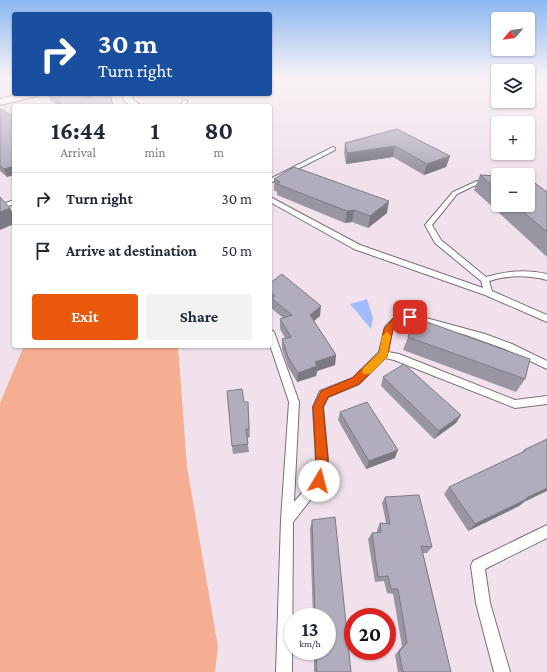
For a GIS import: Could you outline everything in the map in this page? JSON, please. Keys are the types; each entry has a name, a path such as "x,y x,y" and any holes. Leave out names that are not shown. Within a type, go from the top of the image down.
{"lane":[{"path":"272,180 333,149"},
{"path":"479,182 455,193 428,225 438,241 485,280 488,293"},
{"path":"272,200 357,247 488,293 547,319"},
{"path":"0,207 12,203"},
{"path":"485,280 504,276 539,274 547,276"},
{"path":"287,520 319,481 322,460 318,407 324,394 356,381 383,354 388,329 399,318 410,317 473,333 524,353 547,365"},
{"path":"272,338 294,402 287,520 284,672"},
{"path":"383,354 396,357 515,404 547,400"},
{"path":"502,672 483,603 478,566 547,531"}],"shaded area":[{"path":"23,348 178,348 187,467 218,647 215,672 0,672 0,403"}],"water":[{"path":"367,299 373,318 371,329 350,304"}],"building":[{"path":"1,109 10,115 12,114 12,167 4,169 0,166"},
{"path":"397,129 450,156 427,164 395,146 347,153 345,143"},
{"path":"294,167 389,201 370,216 354,210 347,211 277,184 280,182 274,179"},
{"path":"480,175 491,176 491,184"},
{"path":"535,183 547,192 547,232 523,212 535,212"},
{"path":"0,197 10,208 0,212"},
{"path":"282,274 321,306 310,315 336,355 315,362 317,366 298,373 288,357 282,339 291,337 280,319 292,315 272,299 275,296 272,294 272,282"},
{"path":"416,318 530,359 525,379 408,337"},
{"path":"404,364 461,415 439,431 383,377"},
{"path":"242,389 244,402 248,402 249,429 246,429 248,444 232,446 227,391"},
{"path":"367,402 398,450 369,461 340,412"},
{"path":"547,439 547,488 475,524 449,487"},
{"path":"419,495 432,547 421,546 451,672 403,672 399,652 407,643 398,589 391,589 388,576 378,577 372,533 381,532 380,523 390,524 385,497"},
{"path":"335,517 344,608 344,660 350,660 351,672 317,672 316,660 336,660 336,608 315,608 312,520"}],"slow traffic":[{"path":"367,371 383,354 387,336"}],"route":[{"path":"319,481 322,460 318,407 324,394 356,381 383,354 388,329 399,318 410,317"}]}
